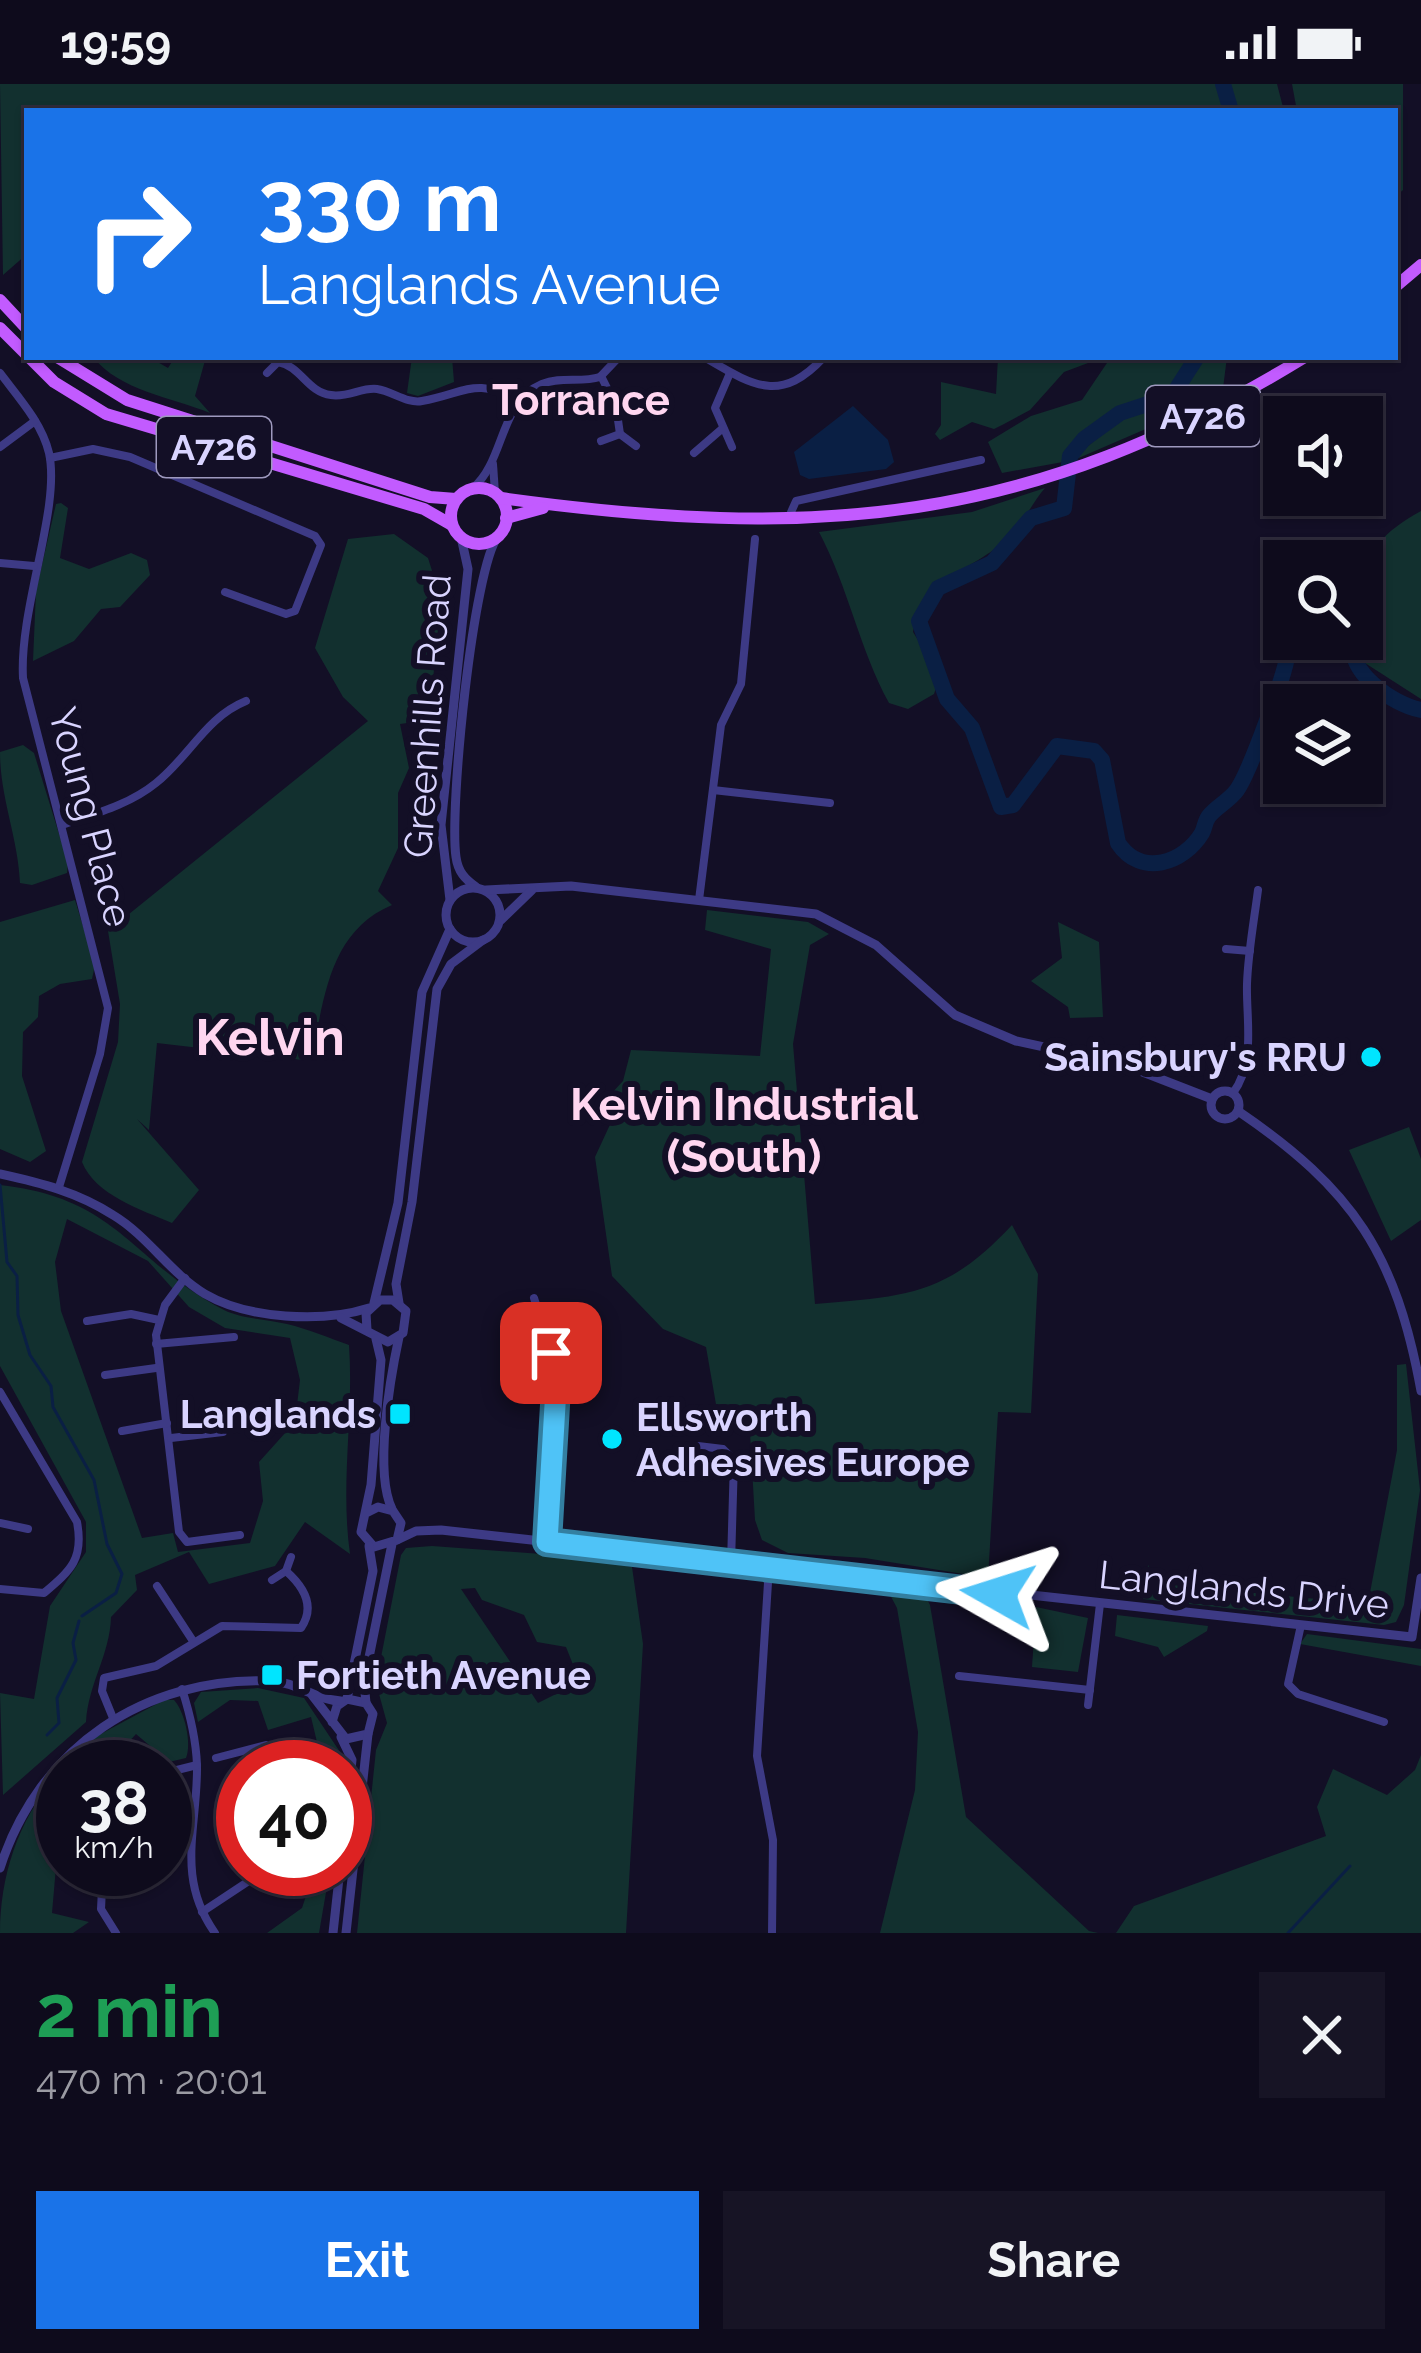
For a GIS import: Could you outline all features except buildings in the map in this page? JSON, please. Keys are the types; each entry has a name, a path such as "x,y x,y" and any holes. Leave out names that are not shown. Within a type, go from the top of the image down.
{"main road":[{"path":"1398,284 1421,265"},
{"path":"0,300 24,325"},
{"name":"A726","path":"0,328 24,352"},
{"name":"A726","path":"32,360 54,382 106,414 403,503 452,525 461,537"},
{"name":"A726","path":"61,360 99,386 151,408 430,497 456,499"},
{"name":"A726","path":"473,488 562,506 788,520 905,510 1026,485 1096,463 1229,404 1300,360"},
{"path":"452,525 456,499 473,488"},
{"path":"461,537 480,544 498,536 506,518 498,495"},
{"name":"A726","path":"506,518 562,506"}],"street":[{"path":"267,373 276,360"},
{"path":"279,360 294,367 308,385 329,395 374,389 418,402 483,386 520,401"},
{"path":"473,488 494,457 520,401 546,382 601,376 616,360"},
{"path":"709,360 754,385 781,386 802,378 821,360"},
{"path":"0,373 35,422 50,458 93,448 130,457 315,536 321,545 296,611 286,614 225,592"},
{"path":"730,373 716,401 732,447"},
{"path":"601,376 616,406 620,434 636,446"},
{"path":"0,447 35,422"},
{"path":"694,453 723,428"},
{"path":"602,441 620,434"},
{"path":"494,457 498,495"},
{"name":"Young Place","path":"50,458 20,637 23,678 108,1008 100,1054 59,1187"},
{"path":"788,520 796,501 981,460"},
{"name":"Greenhills Road","path":"481,889 457,864 458,794 482,568 498,536"},
{"name":"Greenhills Road","path":"450,900 442,825 468,569 461,537"},
{"path":"699,900 721,725 741,684 755,539"},
{"path":"0,563 34,566"},
{"path":"62,825 120,805 157,782 226,709 246,701"},
{"path":"713,790 830,803"},
{"path":"332,1722 344,1700 373,1571 361,1532 381,1360 371,1334 371,1305 398,1203 422,992 450,929 446,913 450,900 481,889 571,886 832,920 876,946 955,1015 1016,1041 1122,1064 1213,1099"},
{"path":"481,889 498,904 499,922"},
{"path":"346,1933 374,1714 366,1703 364,1682 401,1529 385,1494 399,1337 407,1317 396,1284 412,1202 435,998 451,964 483,940 532,890"},
{"path":"1233,1093 1244,1078 1258,890"},
{"path":"450,929 468,941 483,940"},
{"path":"1226,949 1250,951"},
{"path":"1213,1099 1224,1091 1233,1093"},
{"path":"1233,1093 1238,1111 1329,1181 1374,1242 1394,1280 1421,1391"},
{"path":"1213,1099 1213,1112 1220,1118 1238,1111"},
{"path":"0,1174 59,1187 146,1237 205,1294 244,1309 336,1316 371,1305 399,1303"},
{"path":"185,1278 159,1320 156,1344 156,1368 171,1438 178,1532 187,1542 240,1535"},
{"path":"534,1298 557,1371 547,1542"},
{"path":"87,1321 131,1314 159,1320"},
{"path":"336,1316 371,1334 399,1337"},
{"path":"156,1344 235,1337"},
{"path":"105,1375 156,1368"},
{"path":"0,1392 77,1522 81,1543 76,1567 44,1593 0,1589"},
{"path":"122,1431 167,1423"},
{"path":"171,1438 223,1432"},
{"path":"698,1445 723,1449 734,1460 731,1563"},
{"path":"366,1514 378,1507 394,1512"},
{"name":"Langlands Drive","path":"394,1512 427,1529 1416,1637"},
{"path":"0,1523 28,1529"},
{"name":"Langlands Drive","path":"395,1542 427,1529"},
{"path":"368,1544 395,1542"},
{"path":"272,1580 286,1571 291,1557"},
{"path":"769,1567 758,1756 773,1840 772,1933"},
{"path":"113,1718 102,1691 104,1678 156,1666 193,1642 235,1624 301,1628 308,1617 307,1601 303,1587 286,1571"},
{"path":"1416,1637 1421,1578"},
{"path":"158,1586 193,1642"},
{"path":"1088,1705 1100,1604"},
{"path":"1301,1625 1288,1684 1298,1694 1384,1722"},
{"path":"958,1676 1090,1690"},
{"path":"0,1868 9,1839 43,1782 113,1718 181,1688 212,1682 273,1681 312,1695 366,1703"},
{"path":"181,1688 196,1765 188,1846 202,1912 215,1933"},
{"path":"312,1695 342,1740"},
{"path":"340,1736 352,1740 368,1734"},
{"path":"192,1766 196,1765"},
{"path":"102,1896 101,1910 116,1933"},
{"path":"202,1912 226,1896"},
{"path":"333,1933 337,1896"}],"green space":[{"path":"0,84 1277,84 1283,108 24,108 24,257 3,275"},
{"path":"1292,84 1403,84 1403,190 1398,194 1398,108 1296,108"},
{"path":"96,360 154,360 168,368 173,360 205,360 195,396 210,413 132,385"},
{"path":"412,360 452,360 454,382 418,396 407,393"},
{"path":"998,360 1096,360 1064,372 1030,410 994,429 972,422 940,440 935,434 941,425 941,382 996,394"},
{"path":"1109,360 1195,360 1171,391 1110,420 1081,452 1124,416 1175,400 1199,360 1227,360 1222,396 1074,460 1002,473 988,442 1031,416 1082,400"},
{"path":"1045,488 1011,536 937,588 919,614 913,632 940,675 934,694 908,709 889,703 819,532 972,512"},
{"path":"56,504 68,508 60,558 89,569 131,553 147,560 150,575 120,607 101,609 74,641 33,661 36,591"},
{"path":"1421,511 1421,699 1364,660 1383,660 1382,540"},
{"path":"394,534 428,558 441,599 429,720 400,724 409,768 398,793 398,848 378,891 392,905 354,932 342,950 325,992 311,1061 157,1043 149,1130 137,1119 199,1190 172,1223 108,1192 82,1162 118,1042 120,1004 108,931 368,721 343,697 315,648 348,539"},
{"path":"23,745 34,753 68,863 67,873 32,885 20,883 1,769 0,752"},
{"path":"75,900 95,965 92,979 60,984 39,996 38,1017 23,1032 22,1076 46,1151 30,1162 0,1149 0,922"},
{"path":"707,910 808,922 829,934 810,945 793,1044 815,1304 923,1288 966,1266 1012,1225 1038,1274 1031,1413 998,1412 988,1578 865,1558 788,1553 762,1540 755,1520 750,1433 717,1410 706,1347 663,1329 612,1276 595,1157 614,1116 610,1095 623,1081 631,1050 760,1056 771,949 705,930"},
{"path":"1058,922 1099,942 1103,1017 1070,1018 1068,1007 1031,981 1062,958"},
{"path":"1409,1127 1421,1159 1421,1220 1391,1241 1349,1150"},
{"path":"0,1185 40,1192 98,1217 166,1272 224,1310 295,1326 349,1345 346,1501 350,1554 305,1522 275,1566 209,1584 189,1552 135,1575 137,1590 111,1617 86,1722 66,1740 36,1740 36,1766 3,1795 0,1693 34,1699 50,1606 86,1552 86,1522 0,1366","holes":["67,1219 148,1261 189,1307 225,1328 290,1338 300,1380 295,1422 259,1462 263,1501 250,1543 178,1552 173,1533 142,1538 61,1311 55,1262"]},
{"path":"1406,1364 1420,1490 1404,1605 1396,1622 1384,1625 1143,1599 1148,1565 1161,1584 1358,1603 1369,1598 1397,1450 1397,1365"},
{"path":"432,1546 568,1556 632,1567 643,1644 626,1933 357,1933 361,1896 372,1896 372,1789 376,1750 387,1723 376,1683 406,1548","holes":["475,1588 482,1600 524,1615 537,1642 566,1647 580,1682 538,1703 461,1589"]},
{"path":"888,1591 925,1595 930,1605 966,1817 1089,1931 1098,1933 880,1933 915,1790 918,1732 897,1608"},
{"path":"1036,1607 1088,1618 1078,1672 1032,1667"},
{"path":"1117,1615 1208,1626 1164,1657 1158,1647 1115,1636"},
{"path":"1307,1634 1421,1649 1421,1666 1300,1644"},
{"path":"258,1688 304,1698 332,1740 317,1740 311,1717 268,1730 258,1701 230,1700 198,1722 194,1703 201,1692"},
{"path":"164,1700 174,1700 188,1740 143,1740 136,1734 131,1740 93,1740"},
{"path":"1421,1755 1421,1933 1116,1933 1134,1906 1326,1836 1317,1807 1333,1769 1387,1795 1415,1770"},
{"path":"35,1804 36,1896 53,1896 52,1913 89,1922 73,1933 0,1933 9,1866"},
{"path":"306,1896 325,1896 319,1933 267,1933 302,1908"}],"water":[{"path":"853,406 888,440 894,462 886,469 809,479 800,475 794,452"}],"waterway":[{"path":"1223,84 1230,108"},
{"path":"1195,360 1172,396 1120,413 1084,439 1070,456 1064,508 1031,518 992,563 938,588 919,621 947,699 972,728 1001,807 1013,805 1057,746 1094,751 1102,760 1118,843 1127,854 1150,863 1185,852 1202,833 1209,816 1237,790 1286,660"},
{"path":"1355,660 1384,693 1421,710"},
{"path":"0,1185 7,1262 17,1276 18,1315 30,1355 51,1386 53,1407 94,1480 107,1544 122,1574 116,1593 82,1616"},
{"path":"47,1735 59,1723 57,1698 76,1660 73,1643 79,1621"},
{"path":"1288,1933 1350,1866"}],"place":[{"name":"Sainsbury's RRU","path":"1371,1057"},
{"name":"Langlands","path":"400,1414"},
{"name":"Ellsworth Adhesives Europe","path":"612,1439"},
{"name":"Fortieth Avenue","path":"272,1675"}],"district":[{"name":"Torrance","path":"581,400"},
{"name":"Kelvin","path":"270,1037"},
{"name":"Kelvin Industrial (South)","path":"744,1130"}],"route":[{"path":"551,1353 557,1371 547,1542 998,1594"}]}
